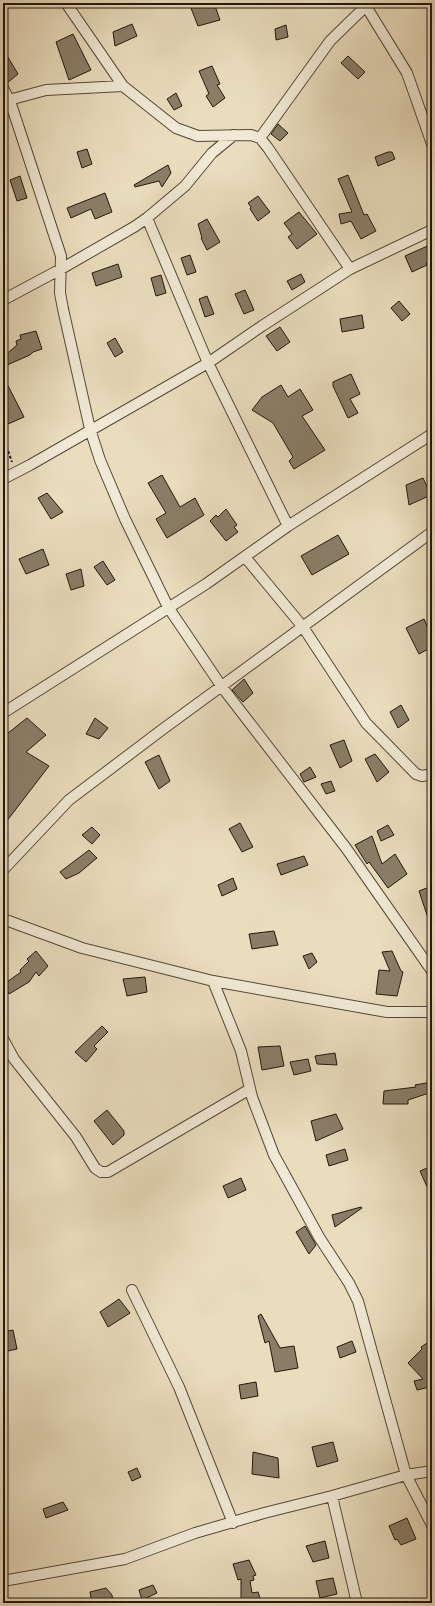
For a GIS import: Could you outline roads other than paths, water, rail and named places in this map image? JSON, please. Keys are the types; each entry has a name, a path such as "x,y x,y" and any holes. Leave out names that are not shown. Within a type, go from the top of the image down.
{"street":[{"path":"66,3 123,86 176,128 198,136 251,135 260,138 350,269"},
{"path":"260,138 330,41 366,4 407,73 432,144"},
{"path":"7,101 46,90 123,86"},
{"path":"3,88 57,241 61,256 60,287 62,310 90,429 100,460 125,519 168,607 222,687 346,848 432,971"},
{"path":"3,300 61,269 147,218 185,186 212,153 234,135"},
{"path":"147,218 208,363 288,526"},
{"path":"3,479 208,363 350,269 432,230"},
{"path":"3,713 245,557 288,526 432,434"},
{"path":"3,870 69,800 432,532"},
{"path":"245,557 303,628 366,723 416,774 422,776 432,774"},
{"path":"3,919 82,948 213,981 387,1012 432,1012"},
{"path":"213,981 239,1045 252,1098 274,1155 319,1237 349,1283 358,1301 406,1475 432,1526"},
{"path":"3,1039 14,1059 76,1137 95,1168 101,1172 108,1172 250,1089"},
{"path":"132,1290 179,1387 233,1522"},
{"path":"3,1581 125,1559 195,1533 233,1522 406,1475 432,1471"},
{"path":"332,1496 357,1603"}]}
